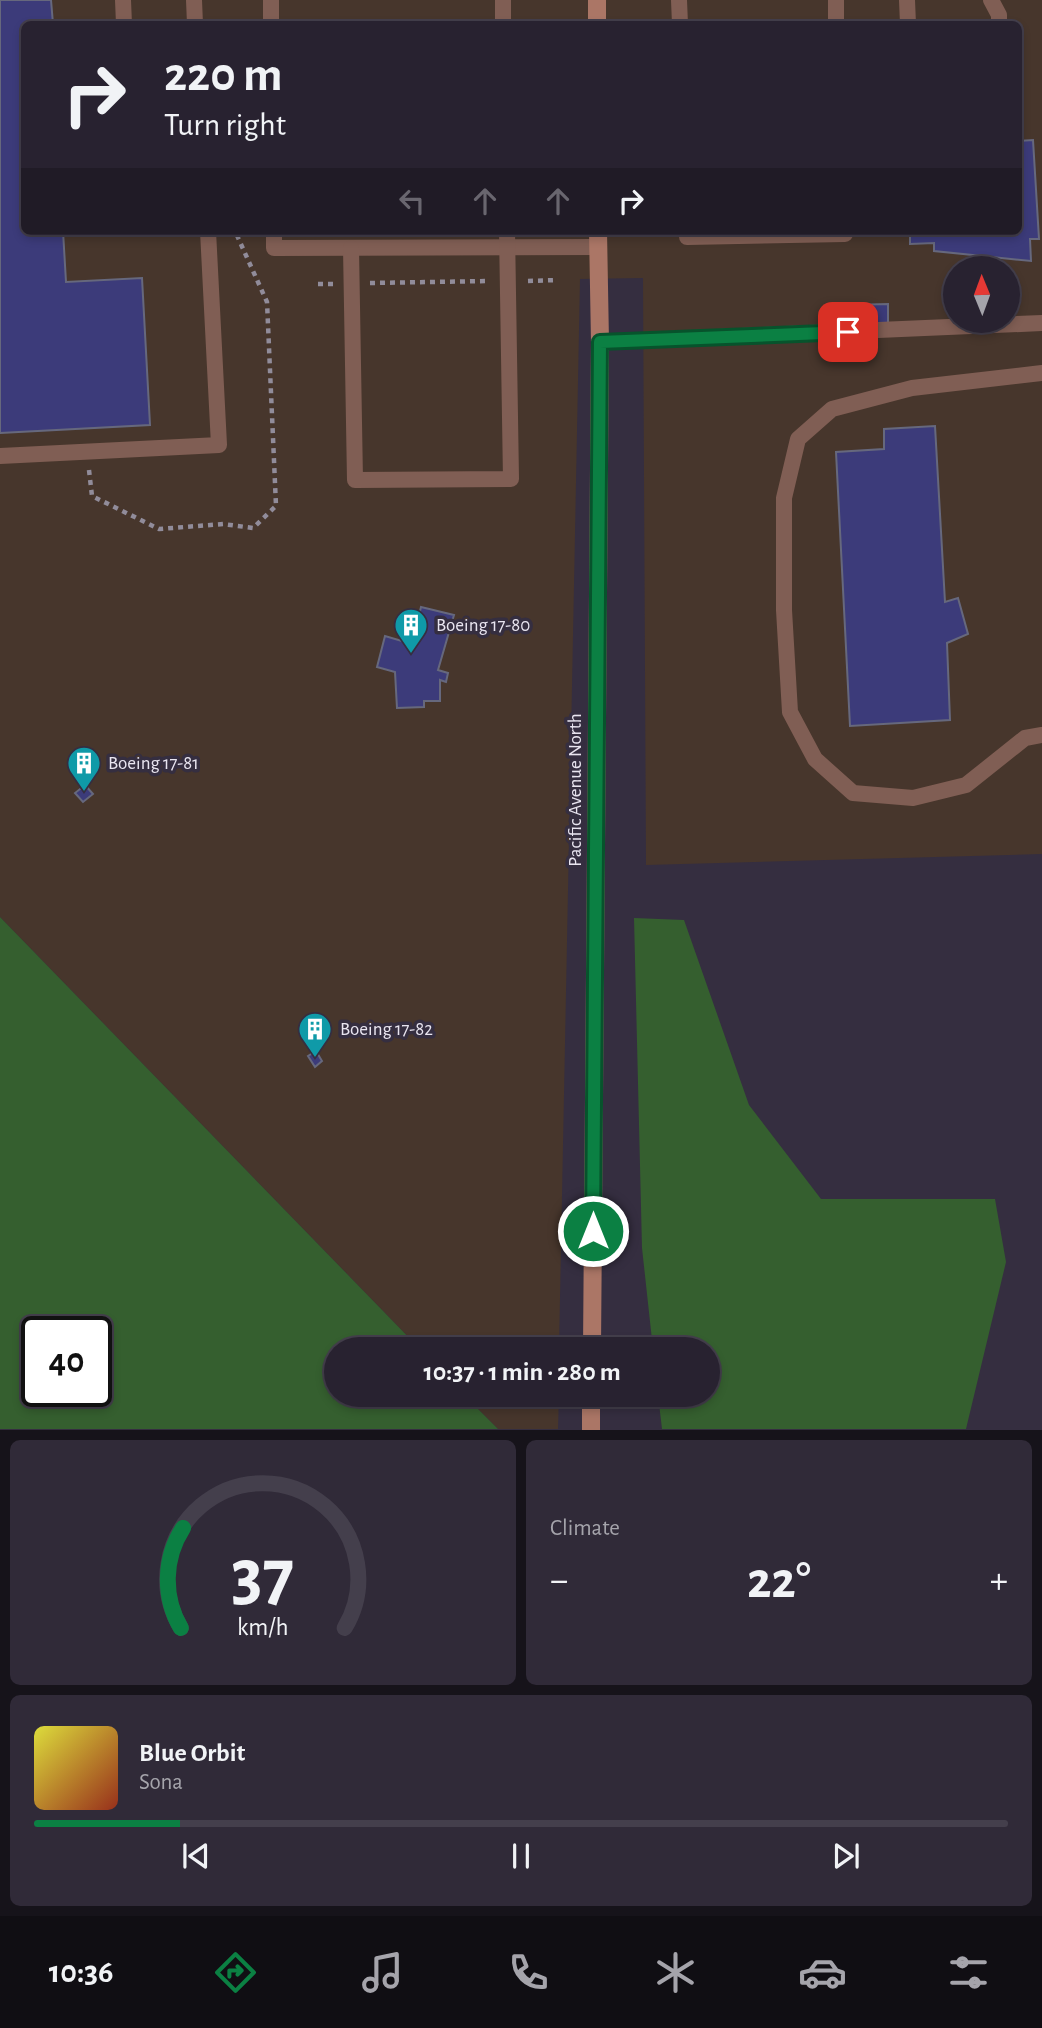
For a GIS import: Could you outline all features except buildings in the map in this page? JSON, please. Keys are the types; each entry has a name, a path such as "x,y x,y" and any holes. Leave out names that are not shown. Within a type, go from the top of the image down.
{"street":[{"path":"597,0 597,21"},
{"name":"Pacific Avenue North","path":"592,1337 600,342 598,239"},
{"path":"591,1407 591,1430"}],"lane":[{"path":"123,0 124,21"},
{"path":"194,0 195,21"},
{"path":"271,0 271,21"},
{"path":"503,0 503,21"},
{"path":"679,0 680,21"},
{"path":"836,0 836,21"},
{"path":"908,0 908,21"},
{"path":"991,0 999,15 999,21"},
{"path":"0,456 219,445 207,235"},
{"path":"274,235 274,248 351,248 507,239 598,239"},
{"path":"687,235 792,235"},
{"path":"351,248 355,480 511,479 507,239"},
{"path":"600,342 1042,323"},
{"path":"1042,373 912,388 832,409 798,439 784,498 784,610 790,712 815,759 853,793 913,798 966,785 1025,738 1042,735"}],"path":[{"path":"318,284 558,280"}],"shaded area":[{"path":"0,0 1042,0 1042,854 646,865 643,278 580,279 559,1337 408,1337 0,917"},
{"path":"476,1407 559,1407 558,1429 498,1429"}],"green space":[{"path":"0,917 408,1337 324,1337 324,1407 476,1407 498,1429 0,1429"},
{"path":"634,918 684,920 749,1105 821,1199 995,1199 1006,1262 966,1429 662,1429 659,1407 720,1407 720,1337 652,1337 642,1248"}],"place":[{"name":"Boeing 17-80","path":"411,655"},
{"name":"Boeing 17-81","path":"84,793"},
{"name":"Boeing 17-82","path":"315,1059"}],"route":[{"path":"593,1231 600,342 848,332"}]}
